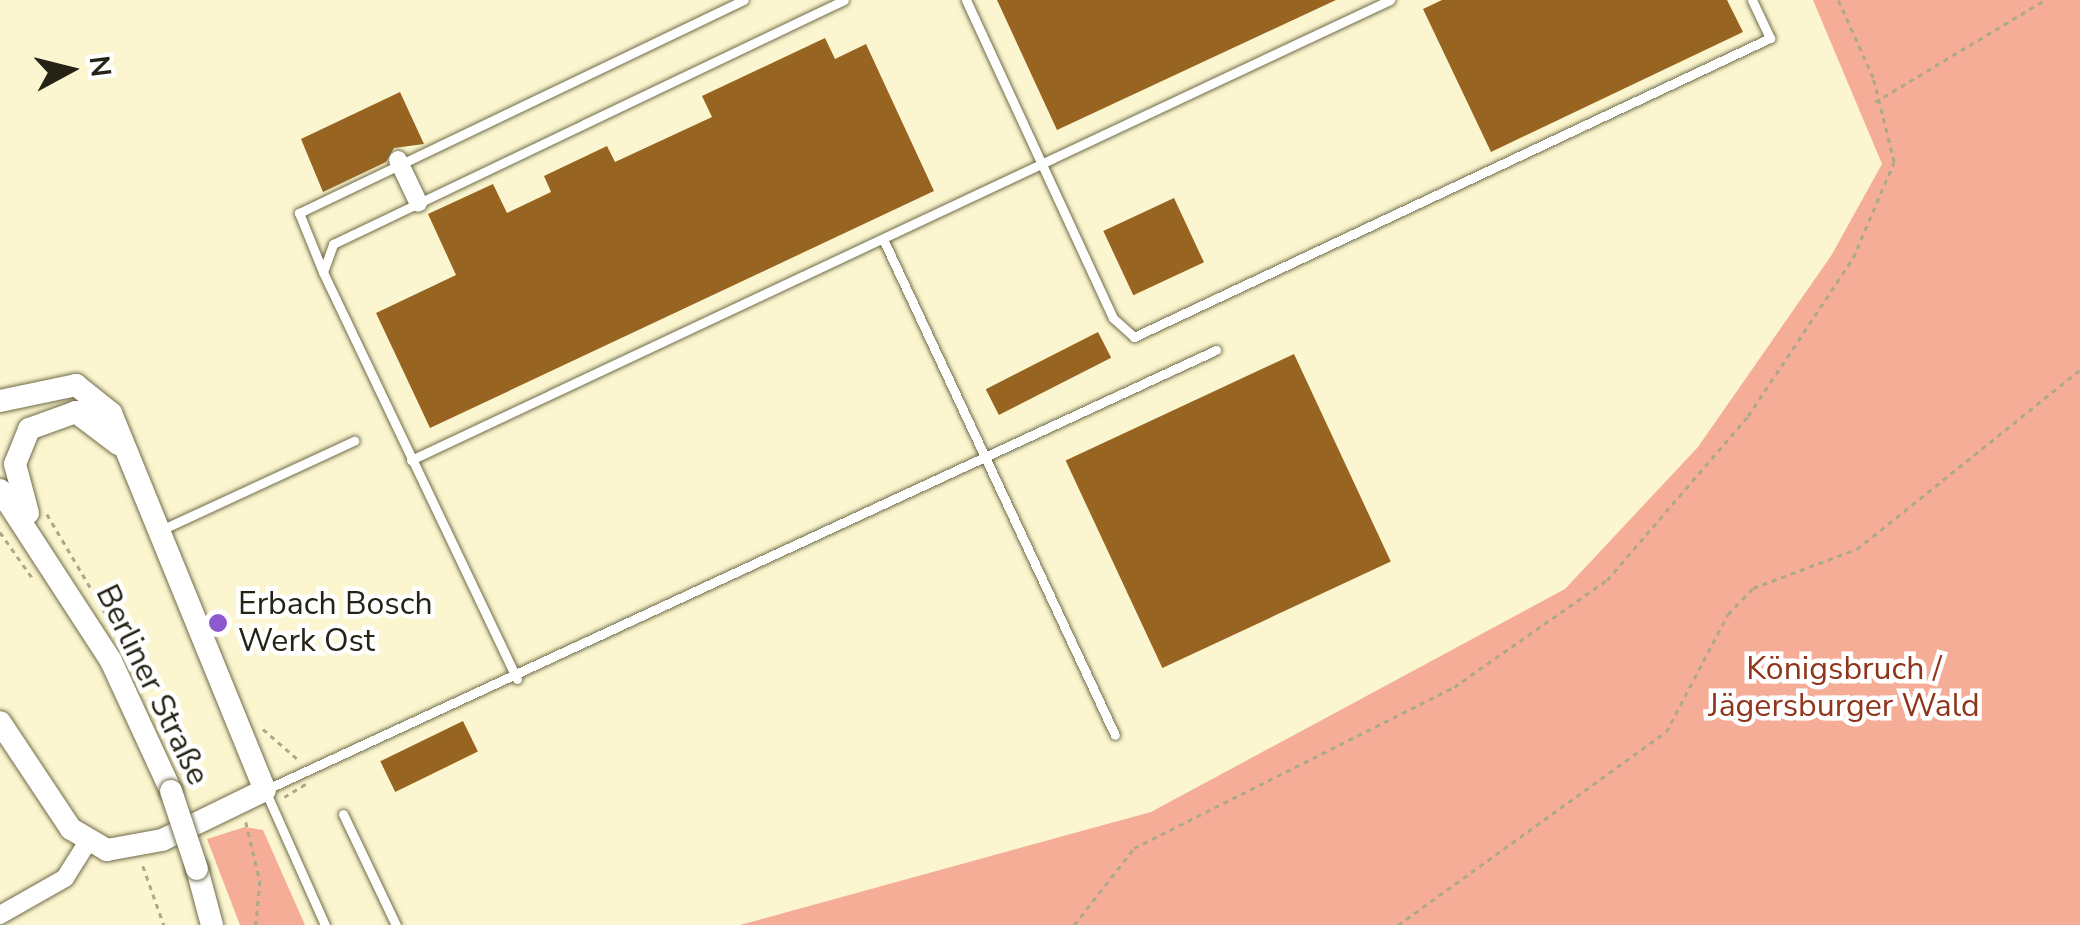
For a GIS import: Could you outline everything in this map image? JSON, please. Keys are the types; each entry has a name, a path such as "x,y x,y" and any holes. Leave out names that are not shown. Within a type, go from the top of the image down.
{"street":[{"path":"399,162 418,202"},
{"path":"0,400 59,384 94,393 130,459 161,530 268,797 146,846 88,843"},
{"path":"54,565 17,485 30,429 76,412 130,459"},
{"name":"Berliner Straße","path":"0,490 54,565 171,791 212,925"},
{"path":"0,514 54,565"},
{"path":"0,722 88,843"},
{"path":"0,915 64,878 88,843"}],"lane":[{"path":"517,679 322,272 299,213 744,0"},
{"path":"322,272 333,244 844,0"},
{"path":"966,0 1114,318 1134,337 1770,38 1752,0"},
{"path":"410,460 1390,0"},
{"path":"884,240 984,462 1115,735"},
{"path":"325,925 268,797 304,773 517,679 1216,350"},
{"path":"161,530 354,441"},
{"path":"343,814 396,925"}],"path":[{"path":"1074,925 1134,848 1454,687 1607,580 1748,416 1853,258 1894,162 1875,102 1874,78 1838,0"},
{"path":"1875,102 2045,0"},
{"path":"1398,925 1666,732 1728,614 1754,588 1857,549 2080,370"},
{"path":"0,532 42,593"},
{"path":"228,824 268,797 310,785 304,773"},
{"path":"245,816 260,881 256,925"},
{"path":"132,863 159,856"},
{"path":"142,862 164,925"}],"green space":[{"name":"Königsbruch / Jägersburger Wald","path":"1813,0 2080,0 2080,925 740,925 1151,812 1565,589 1698,447 1831,256 1882,164"},
{"path":"245,827 263,830 305,925 240,925 207,839"}],"building":[{"path":"997,0 1336,0 1057,130"},
{"path":"1442,0 1727,0 1743,32 1491,152 1423,9"},
{"path":"825,38 835,59 866,44 934,191 430,428 376,313 456,275 428,214 493,184 507,213 551,192 544,176 607,146 615,162 712,117 702,96"},
{"path":"400,92 424,144 394,148 386,162 323,192 301,139"},
{"path":"1174,198 1204,262 1133,295 1103,231"},
{"path":"1098,332 1111,358 999,415 986,389"},
{"path":"1294,354 1391,562 1162,668 1066,460"},
{"path":"463,721 478,752 395,792 380,761"}],"place":[{"name":"Erbach Bosch Werk Ost","path":"218,623"}]}
